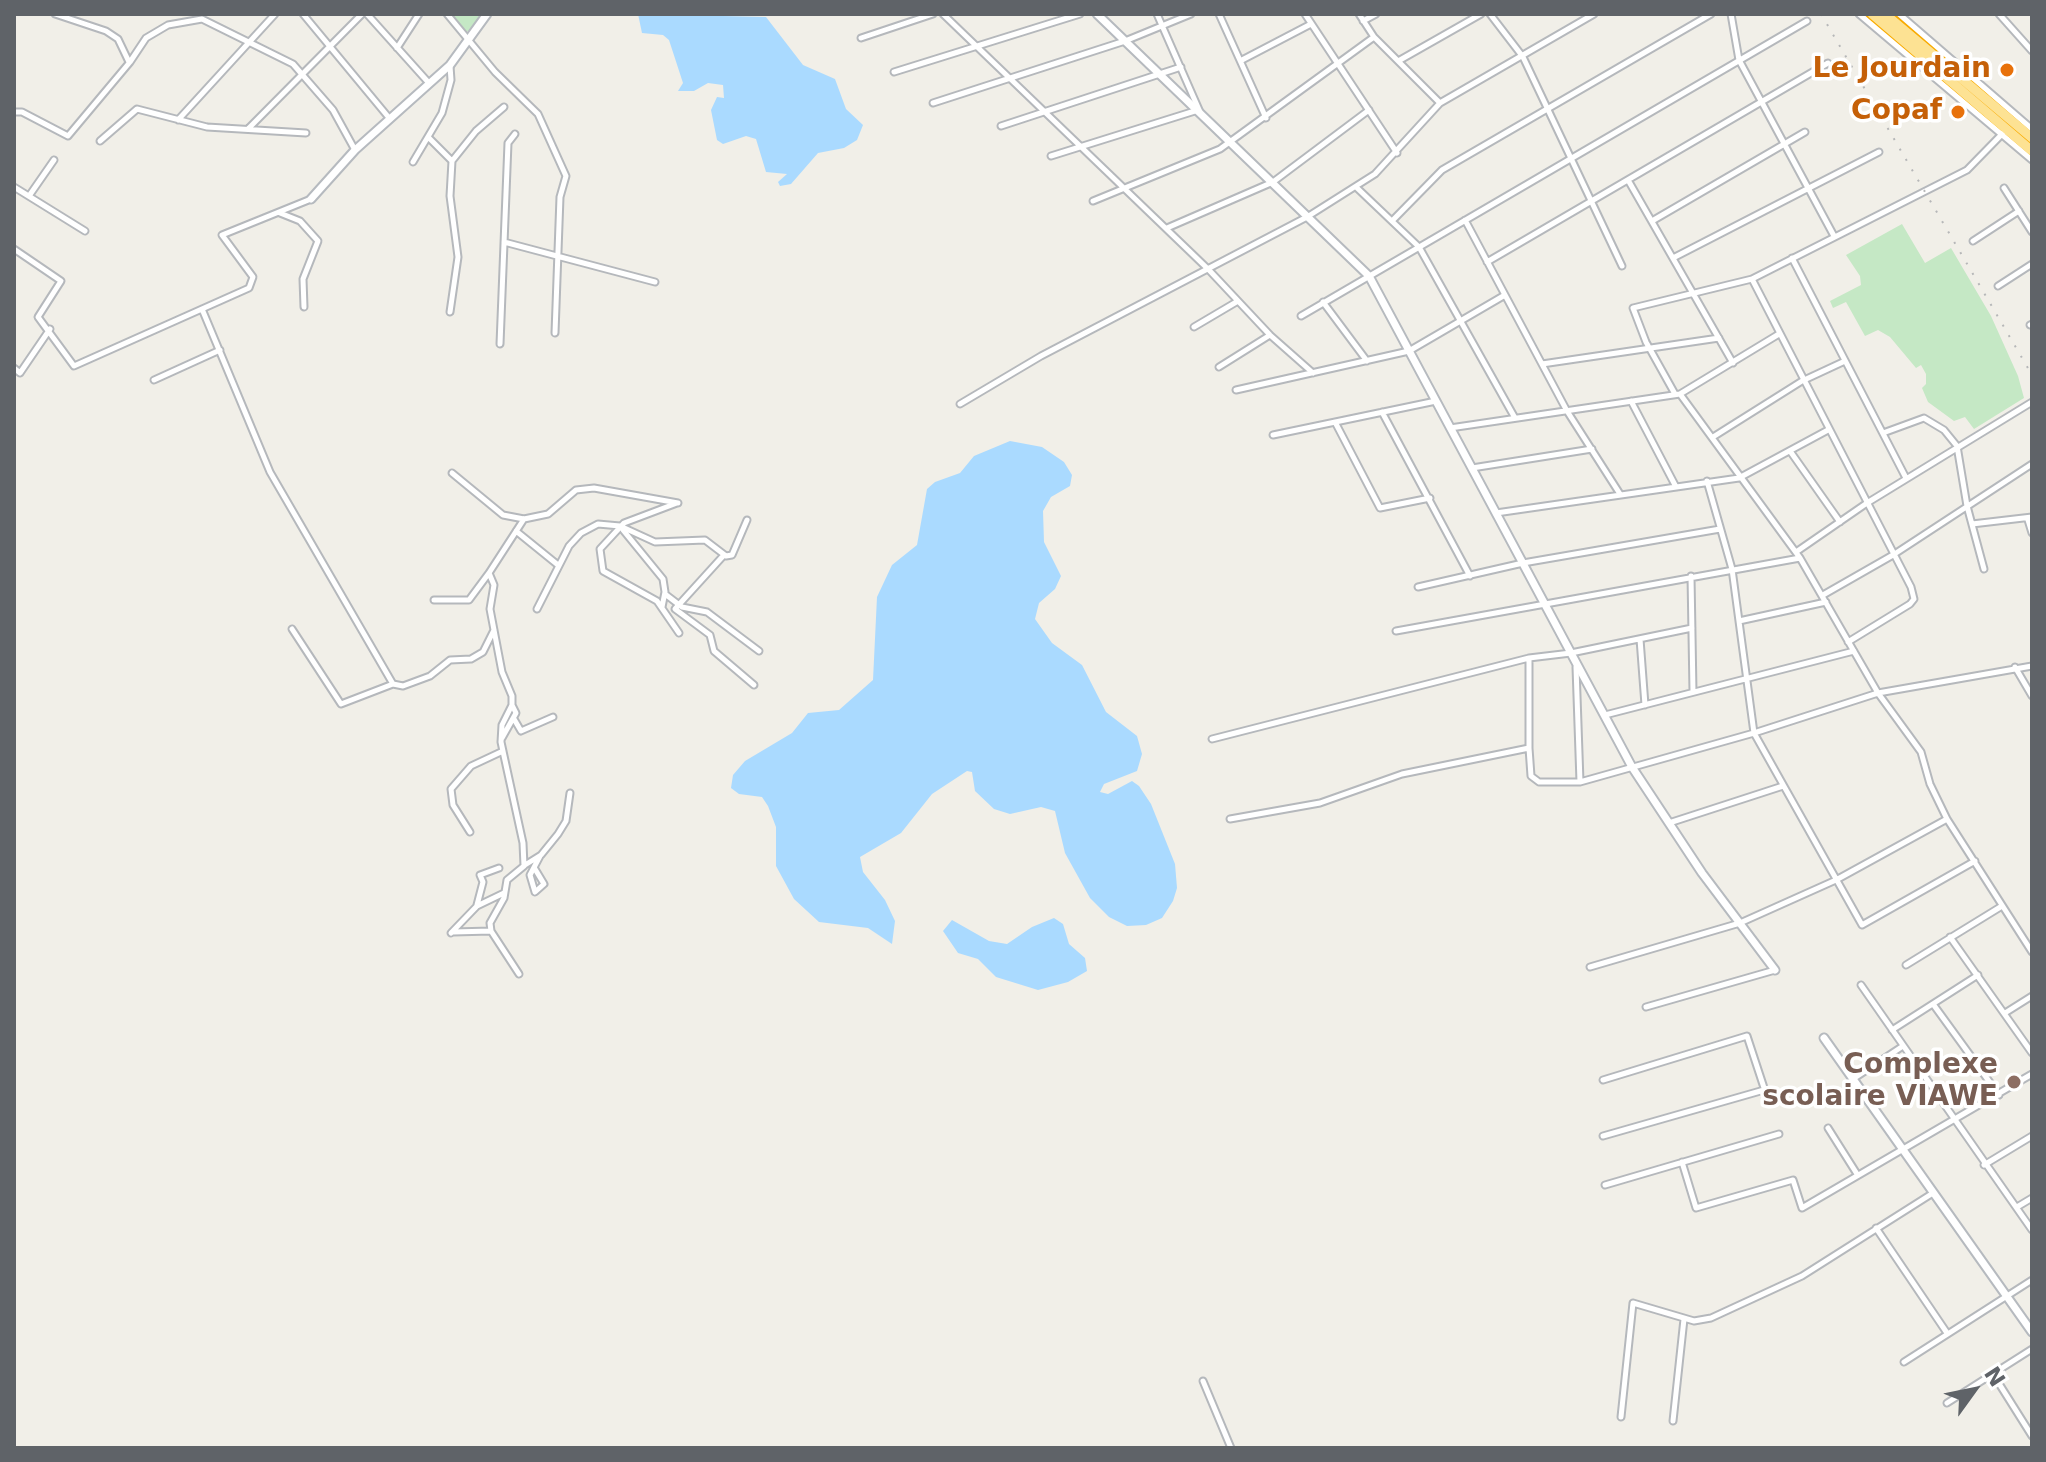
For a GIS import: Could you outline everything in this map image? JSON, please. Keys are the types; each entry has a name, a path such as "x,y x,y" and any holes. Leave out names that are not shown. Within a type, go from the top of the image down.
{"highway":[{"path":"1872,14 2003,133 2032,151"},
{"path":"1885,14 2032,138"}],"street":[{"path":"55,14 106,31 118,39 130,62"},
{"path":"178,121 275,14"},
{"path":"303,14 390,119"},
{"path":"247,130 328,45 364,14 428,82"},
{"path":"397,48 419,14"},
{"path":"447,14 468,42 538,114 566,176 560,197 555,333"},
{"path":"14,249 61,281 38,317 50,329 74,366 249,288 253,277 222,235 311,199 355,150 450,65 487,14"},
{"path":"861,38 933,14"},
{"path":"943,14 1167,228 1270,335 1313,373"},
{"path":"894,72 1080,14"},
{"path":"1097,14 1197,110"},
{"path":"1157,14 1204,121 1231,142 1369,276 1632,767 1775,970 1646,1007"},
{"path":"933,103 1125,41 1191,14"},
{"path":"1219,14 1266,118"},
{"path":"1305,14 1397,153"},
{"path":"1359,14 1374,37 1440,103"},
{"path":"1363,21 1376,14"},
{"path":"1400,60 1481,14"},
{"path":"1490,14 1523,57 1622,266"},
{"path":"960,404 1041,356 1209,270 1356,187 1397,153 1440,103 1594,14"},
{"path":"1392,221 1442,170 1711,14"},
{"path":"1731,14 1739,60 1834,236"},
{"path":"1859,14 2032,160"},
{"path":"1899,14 2032,129"},
{"path":"1999,14 2032,51"},
{"path":"14,112 22,112 68,136 130,62 146,38 185,20 202,19 217,23 248,43 282,57 302,72 333,110 355,150"},
{"path":"1301,316 1807,21"},
{"path":"1242,60 1311,24"},
{"path":"1093,201 1231,142 1374,37"},
{"path":"1487,262 1828,63"},
{"path":"413,162 442,113 451,80 450,65"},
{"path":"1001,126 1181,67"},
{"path":"450,312 458,257 450,196 452,161 476,131 504,107"},
{"path":"100,141 137,109 178,121 247,130 306,133"},
{"path":"1051,156 1197,110"},
{"path":"1167,228 1273,182 1369,110"},
{"path":"1652,221 1805,132"},
{"path":"2003,133 1967,170 1752,279 1633,308 1649,349 1678,394 1798,555 1878,693 1921,752 1930,784 1947,819 2032,952"},
{"path":"500,344 508,143 515,134"},
{"path":"428,137 452,161"},
{"path":"1673,258 1879,152"},
{"path":"29,196 54,160"},
{"path":"1628,180 1733,363"},
{"path":"14,187 85,231"},
{"path":"1356,187 1419,247 1463,320 1515,418"},
{"path":"2004,188 2032,232"},
{"path":"1973,241 2019,211"},
{"path":"279,213 300,221 318,241 303,279 304,307"},
{"path":"1465,220 1567,411 1620,494"},
{"path":"504,242 655,282"},
{"path":"1792,258 1906,478"},
{"path":"1998,286 2032,264"},
{"path":"1752,279 1911,587 1914,599 1848,642"},
{"path":"1236,390 1409,351 1505,295"},
{"path":"1194,327 1238,301"},
{"path":"1323,302 1367,361"},
{"path":"202,309 270,472 393,684"},
{"path":"14,368 20,373 50,329"},
{"path":"1450,428 1678,394 1779,334"},
{"path":"1219,367 1270,335"},
{"path":"1542,364 1719,338"},
{"path":"154,380 220,350"},
{"path":"1713,437 1802,381 1845,361"},
{"path":"1273,435 1436,401"},
{"path":"1631,401 1675,485"},
{"path":"1396,631 1546,606 1798,555 1867,503 2032,402"},
{"path":"1382,412 1470,576"},
{"path":"1883,433 1924,418 1944,430 1957,446 1967,506 1984,569"},
{"path":"1335,422 1380,508 1430,498"},
{"path":"1496,513 1739,478 1828,430"},
{"path":"1472,468 1592,449"},
{"path":"1790,451 1840,522"},
{"path":"1823,595 1893,555 2032,464"},
{"path":"452,473 503,515 524,519 548,514 576,490 594,488 678,503 620,526 600,549 603,571 662,607 679,633"},
{"path":"1707,481 1732,569 1754,733 1862,925 1975,861"},
{"path":"434,600 469,600 524,519"},
{"path":"1972,524 2030,519 2032,533"},
{"path":"537,609 558,565 581,533 598,524 620,526 655,542 705,540 724,555 732,555 747,520"},
{"path":"620,526 663,579 665,594 662,607"},
{"path":"1418,587 1523,563 1720,529"},
{"path":"516,531 558,565"},
{"path":"724,555 675,609 710,635 714,651 754,685"},
{"path":"489,573 494,585 489,598 494,630 516,713 501,738"},
{"path":"1691,576 1693,692"},
{"path":"665,594 677,604 707,612 759,651"},
{"path":"1739,621 1826,602"},
{"path":"1212,739 1529,658 1571,653 1692,628"},
{"path":"292,629 341,704 393,684 403,686 430,676 450,660 471,659 483,652 494,630"},
{"path":"1640,639 1645,705"},
{"path":"1605,715 1854,651"},
{"path":"1529,658 1529,748 1535,780 1580,782 1754,733 1878,693 2032,666"},
{"path":"1576,662 1580,782"},
{"path":"2015,667 2032,696"},
{"path":"512,705 502,725 501,738 523,843 524,866"},
{"path":"514,719 521,731 553,717"},
{"path":"1230,819 1320,803 1402,774 1529,748"},
{"path":"470,832 453,805 451,789 471,766 503,751"},
{"path":"1669,823 1783,786"},
{"path":"535,869 541,855 566,821 570,793"},
{"path":"1590,967 1740,923 1836,880 1947,819"},
{"path":"519,974 491,931 490,923 505,893 507,880 541,855"},
{"path":"477,906 483,882 480,875 499,868"},
{"path":"491,931 451,933 477,906 505,893"},
{"path":"1906,965 2002,906"},
{"path":"1950,937 2032,1053"},
{"path":"1892,1030 1978,975"},
{"path":"1861,985 2032,1230"},
{"path":"2005,1013 2032,996"},
{"path":"1933,1004 1999,1095"},
{"path":"1603,1080 1747,1036 1769,1103"},
{"path":"1824,1038 2032,1332"},
{"path":"1853,1079 1903,1046"},
{"path":"1682,1162 1696,1208 1793,1180 1802,1208 1857,1174 1955,1122 2032,1074"},
{"path":"1603,1136 1764,1090"},
{"path":"1828,1128 1857,1174"},
{"path":"1605,1185 1779,1134"},
{"path":"1984,1165 2032,1136"},
{"path":"1621,1417 1633,1303 1684,1319 1711,1318 1802,1276 1933,1193"},
{"path":"2017,1207 2032,1198"},
{"path":"1876,1228 1947,1333"},
{"path":"1904,1362 2032,1280"},
{"path":"1673,1421 1684,1319"},
{"path":"1947,1403 2032,1349"},
{"path":"1993,1374 2032,1436"},
{"path":"1203,1381 1231,1448"}],"green space":[{"path":"451,14 483,14 474,28 466,32"},
{"path":"1902,224 1925,263 1951,248 1991,316 2018,376 2024,398 1974,429 1965,417 1954,421 1928,402 1922,388 1926,384 1926,374 1921,365 1916,368 1890,337 1878,330 1865,336 1846,302 1833,308 1830,301 1861,285 1860,276 1846,255"}],"water":[{"path":"638,14 766,17 803,65 835,79 846,109 863,125 857,140 844,148 818,153 791,184 780,186 778,182 787,174 766,172 756,139 746,136 723,144 717,140 711,110 717,97 724,98 723,85 708,83 694,91 678,91 683,83 669,40 663,35 642,33"},
{"path":"1010,441 1042,447 1064,462 1072,475 1070,486 1051,497 1043,511 1044,542 1061,576 1055,589 1039,603 1035,619 1052,643 1082,665 1106,712 1137,736 1142,754 1137,771 1104,784 1100,792 1108,794 1132,781 1139,786 1151,804 1175,864 1177,888 1173,901 1162,918 1146,925 1127,926 1109,917 1090,898 1065,853 1055,811 1041,807 1010,814 994,809 975,791 972,772 967,771 932,794 901,833 860,857 863,872 885,900 895,921 892,944 868,928 819,922 794,899 776,866 776,827 768,806 762,797 739,794 731,788 733,775 745,761 792,733 808,713 839,710 873,680 877,597 892,565 917,545 927,489 935,482 960,473 974,456"},
{"path":"1054,918 1063,924 1069,944 1085,958 1087,971 1068,982 1038,990 996,977 978,959 958,953 943,931 952,920 989,941 1007,944 1032,927"}],"railway":[{"path":"1821,14 2032,375"}],"place":[{"name":"Le Jourdain","path":"2007,70"},
{"name":"Copaf","path":"1958,112"},
{"name":"Complexe scolaire VIAWE","path":"2014,1082"}]}
